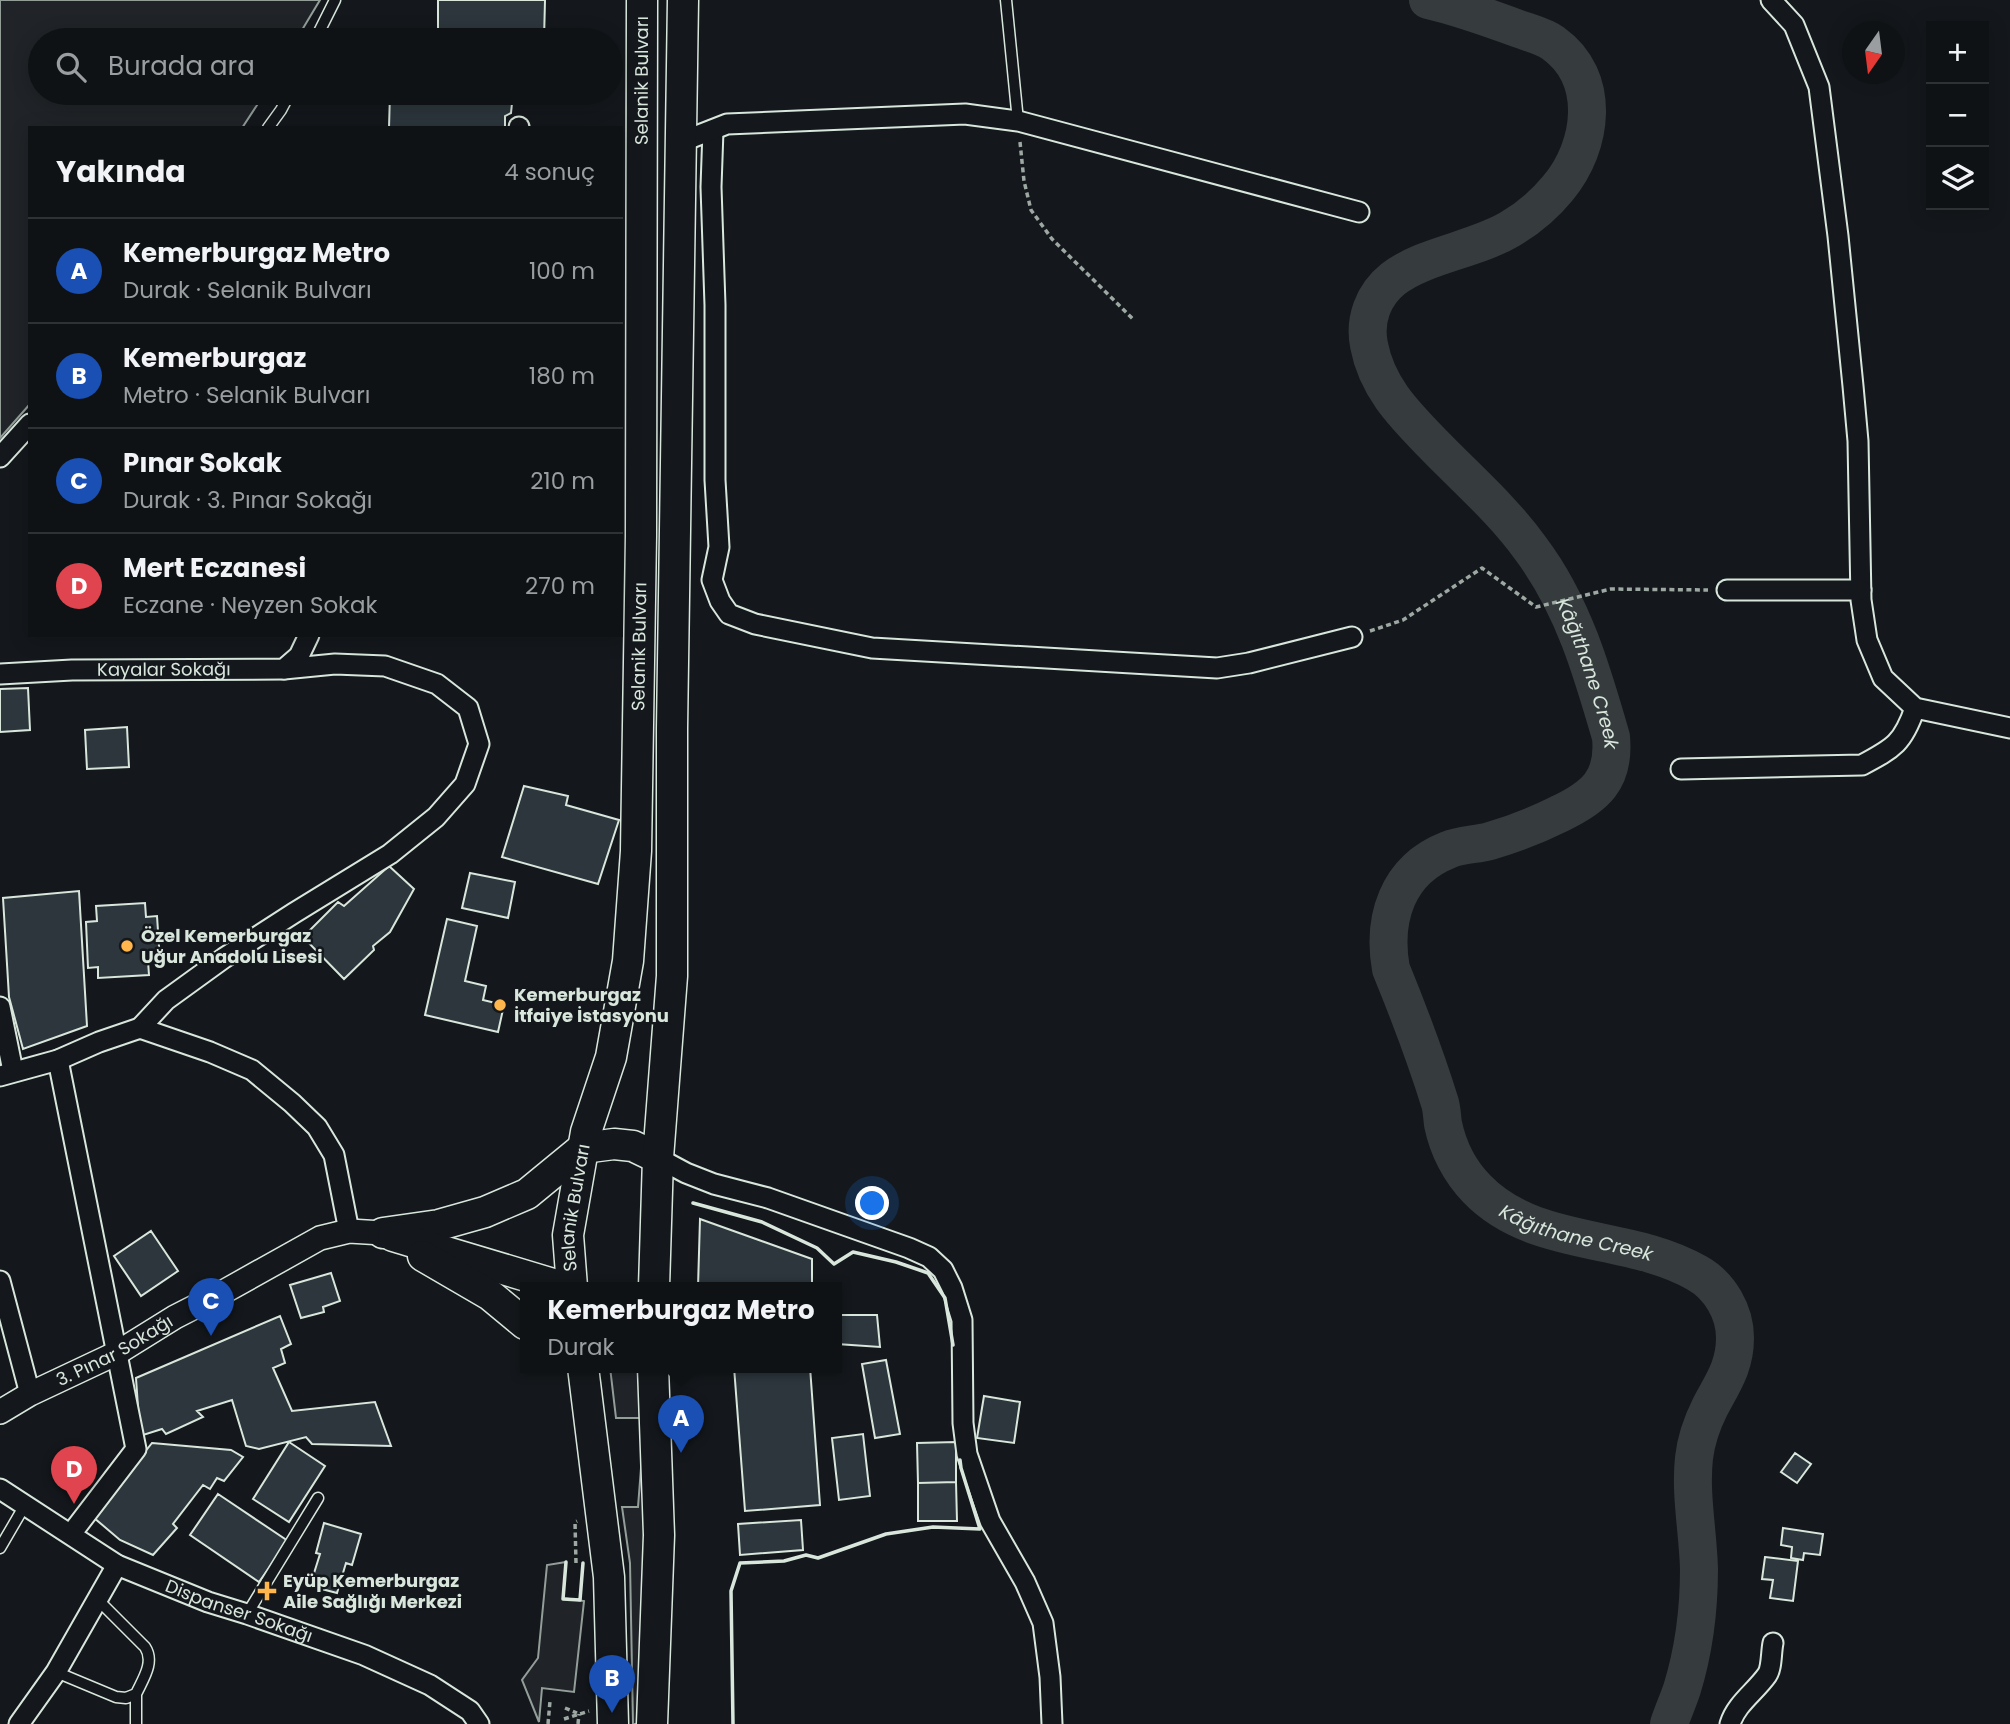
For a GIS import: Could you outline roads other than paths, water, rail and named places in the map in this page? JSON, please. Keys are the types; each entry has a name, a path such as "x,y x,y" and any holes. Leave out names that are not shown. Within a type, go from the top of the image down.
{"main road":[{"name":"Selanik Bulvarı","path":"572,1282 568,1235 586,1132 611,1057 628,961 636,851 631,318 642,0"},
{"name":"Selanik Bulvarı","path":"651,1282 671,976 683,0"},
{"path":"641,89 681,88"},
{"path":"383,1233 439,1225 485,1212 527,1194 583,1148 614,1144 633,1146 658,1158"},
{"path":"383,1233 546,1282"},
{"path":"383,1233 490,1295 520,1320"},
{"path":"583,1373 609,1577 613,1724"},
{"path":"652,1724 659,1535 653,1373"}],"street":[{"path":"1771,0 1794,25 1819,87 1838,236 1856,427 1861,590 1867,640 1883,678 1916,708 2010,728"},
{"path":"681,142 727,124 965,114 1018,121 1359,212"},
{"path":"713,130 711,187 715,304 715,480 719,547 712,580 720,601 729,614 755,624 872,648 1217,668 1249,663 1352,637"},
{"path":"0,457 28,426"},
{"path":"1727,590 1861,590"},
{"path":"284,669 299,656 308,637"},
{"name":"Kayalar Sokağı","path":"0,674 72,670 284,669 335,664 385,666 437,684 468,708 479,744 466,784 436,817 390,854 224,958 166,1000 139,1028"},
{"path":"1681,769 1861,765 1886,752 1906,733 1916,708"},
{"path":"0,1007 7,1073 58,1060 139,1028 210,1052 252,1070 317,1127 334,1155 349,1231"},
{"path":"58,1060 136,1449 71,1534"},
{"path":"658,1158 713,1184 768,1198 909,1248 929,1257 943,1270 962,1320 963,1423 967,1454 990,1521 1025,1582 1043,1623 1050,1677 1052,1724"},
{"name":"3. Pınar Sokağı","path":"0,1412 30,1394 117,1353 175,1317 320,1238 349,1231 383,1233"},
{"path":"0,1281 30,1394"},
{"name":"Dispanser Sokağı","path":"0,1489 117,1565 208,1602 364,1655 430,1685 470,1712 479,1724"},
{"path":"19,1724 56,1672 117,1565"},
{"path":"1730,1724 1752,1690 1769,1673 1773,1643"}],"lane":[{"path":"321,28 335,0"},
{"path":"1006,0 1018,121"},
{"path":"269,126 284,105"},
{"path":"247,1614 318,1498"},
{"path":"0,1548 25,1505"},
{"path":"97,1600 149,1653 150,1662 136,1694 136,1724"},
{"path":"56,1672 116,1697 126,1699 136,1694"}],"waterway":[{"name":"Kâğıthane Creek","path":"1428,0 1485,17 1553,43 1569,58 1579,75 1585,93 1585,133 1570,171 1553,194 1529,216 1496,236 1419,264 1386,285 1375,300 1369,317 1369,345 1378,375 1403,412 1509,521 1546,570 1580,639 1611,737 1611,752 1610,765 1600,785 1572,808 1517,832 1448,850 1416,870 1405,883 1392,915 1389,932 1391,969 1435,1086 1448,1142 1460,1167 1477,1189 1500,1208 1526,1222 1670,1260 1705,1278 1719,1292 1729,1309 1735,1338 1733,1358 1704,1419 1695,1451 1693,1485 1699,1569 1697,1614 1686,1674 1669,1724"}],"place":[{"name":"Özel Kemerburgaz Uğur Anadolu Lisesi","path":"127,946"},
{"name":"Kemerburgaz İtfaiye İstasyonu","path":"500,1005"},
{"name":"Pınar Sokak","path":"211,1336"},
{"name":"Kemerburgaz Metro","path":"681,1453"},
{"name":"Mert Eczanesi","path":"74,1504"},
{"name":"Eyüp Kemerburgaz Aile Sağlığı Merkezi","path":"267,1591"},
{"name":"Kemerburgaz","path":"612,1713"}]}
